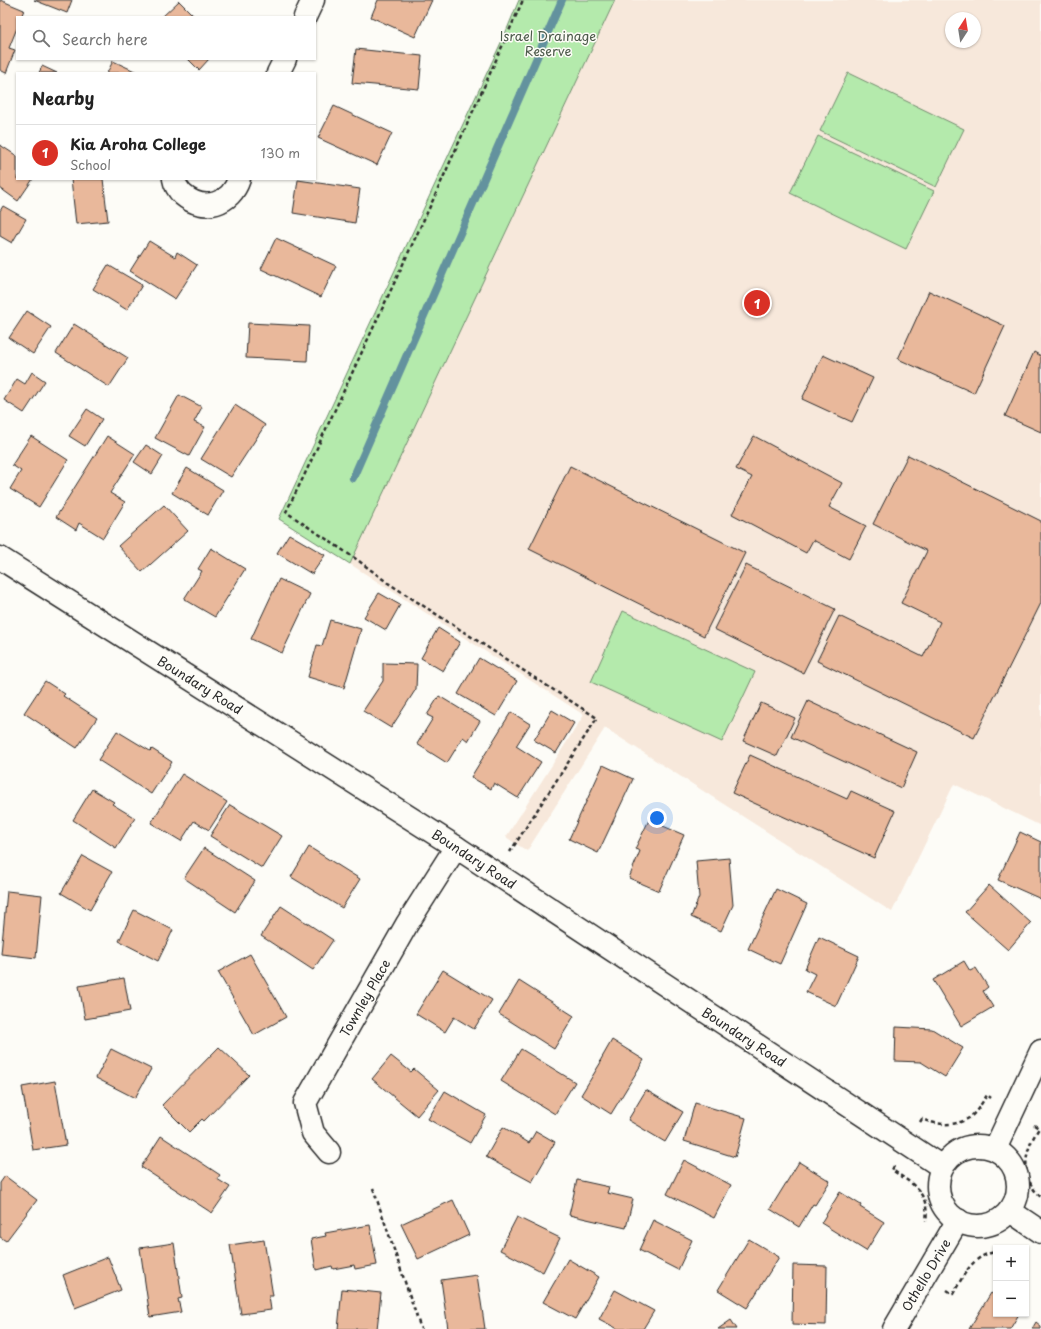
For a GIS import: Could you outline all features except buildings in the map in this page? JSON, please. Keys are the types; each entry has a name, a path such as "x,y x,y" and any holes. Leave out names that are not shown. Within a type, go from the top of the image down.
{"main road":[{"path":"305,16 313,0"},
{"path":"278,72 284,60"},
{"path":"174,180 179,192 188,199 198,204 209,205 220,202 229,196 236,188 239,180"},
{"name":"Boundary Road","path":"0,558 456,847 942,1167"},
{"name":"Townley Place","path":"329,1152 313,1133 305,1103 407,924 456,847"},
{"path":"995,1149 1041,1051"},
{"path":"971,1146 983,1146 995,1149 1005,1155 1017,1176 1018,1188 1016,1200 1010,1211 1000,1220 988,1225 975,1226 962,1223 951,1215 943,1205 938,1192 938,1180 942,1167 950,1157 959,1150 971,1146"},
{"path":"1010,1211 1041,1232"},
{"name":"Othello Drive","path":"894,1329 958,1220"}],"path":[{"path":"508,856 597,718 388,583 359,561 286,512 307,471 430,207 523,0"},
{"path":"922,1119 945,1125 970,1118 987,1095"},
{"path":"1039,1128 1029,1148 1026,1167 1029,1181 1035,1192 1041,1197"},
{"path":"892,1170 909,1181 919,1190 926,1206 927,1215 925,1226"},
{"path":"373,1188 421,1329"},
{"path":"953,1294 976,1259 993,1253"}],"shaded area":[{"path":"615,0 1041,0 1041,826 954,784 892,912 605,728 527,851 506,837 584,715 350,564"}],"green space":[{"name":"Israel Drainage Reserve","path":"519,0 615,0 350,564 279,519 505,34"},
{"path":"848,73 964,129 936,187 820,131"},
{"path":"818,136 934,191 906,249 790,193"},
{"path":"623,611 755,672 722,742 591,682"}],"waterway":[{"path":"353,478 562,0"}],"place":[{"name":"Kia Aroha College","path":"757,303"}]}
